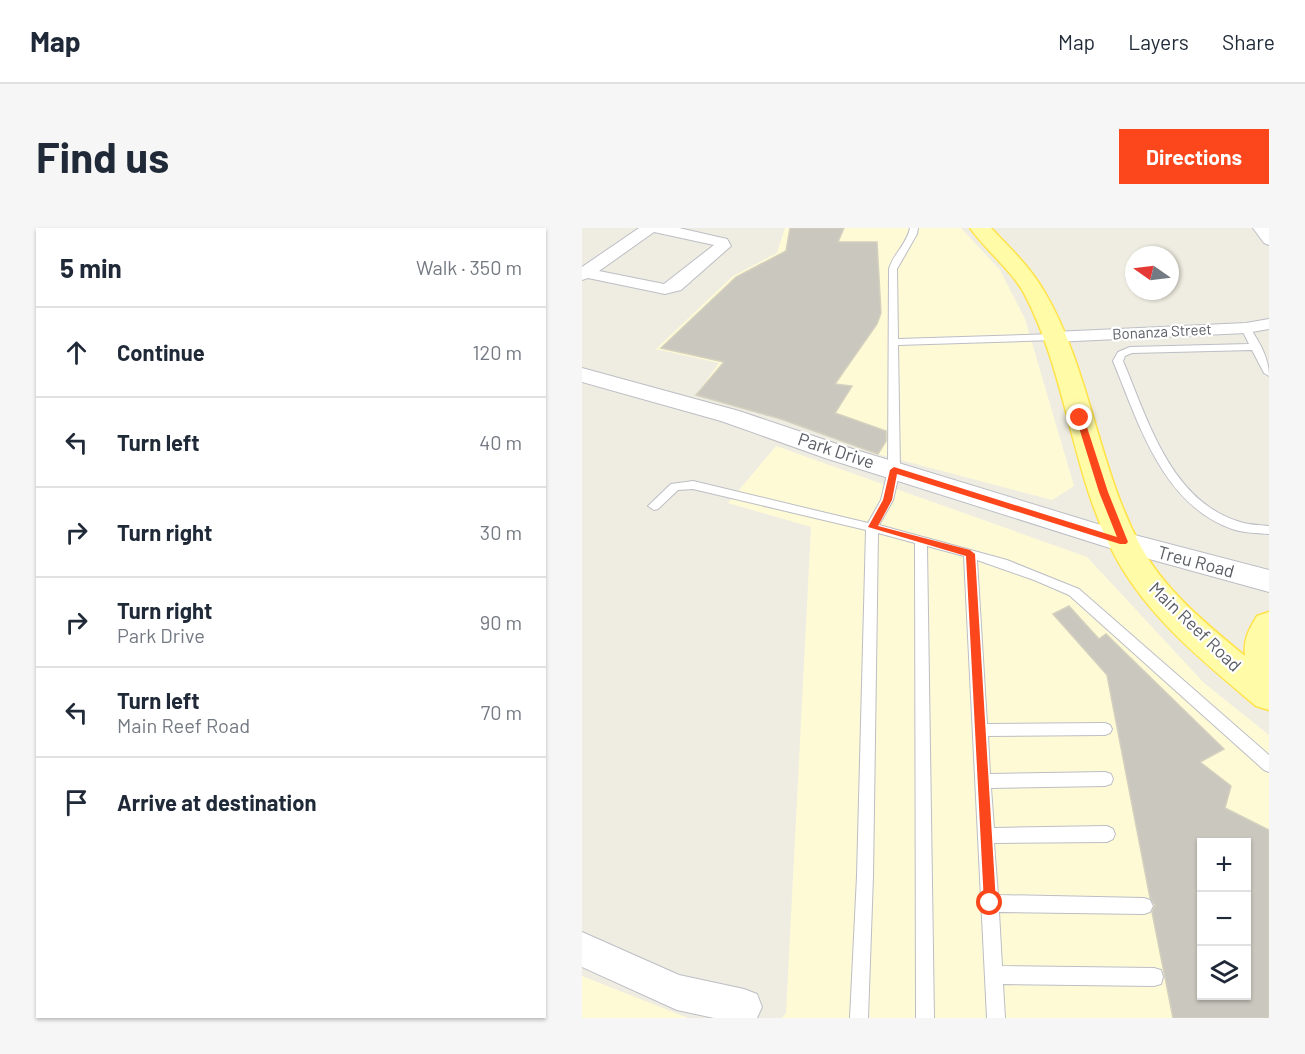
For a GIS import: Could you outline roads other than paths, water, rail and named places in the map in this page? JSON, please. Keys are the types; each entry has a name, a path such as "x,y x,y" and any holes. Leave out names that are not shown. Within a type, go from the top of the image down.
{"main road":[{"name":"Main Reef Road","path":"980,228 1019,272 1036,297 1054,337 1104,492 1123,542 1144,577 1170,607 1223,658 1269,696"},
{"path":"1269,625 1261,638 1260,655 1269,682"}],"street":[{"path":"583,274 649,228"},
{"path":"583,274 666,289 675,286 723,246 720,242 711,239 658,228"},
{"path":"1261,228 1269,240"},
{"name":"Bonanza Street","path":"1054,337 1148,340 1269,324"},
{"name":"Park Drive","path":"582,375 721,413 1123,542"},
{"name":"Treu Road","path":"1123,542 1269,581"},
{"path":"582,949 677,992 744,1007"}],"lane":[{"path":"859,1018 865,876 872,527 887,500 894,470 893,269 899,254 912,239 914,228"},
{"path":"1246,328 1269,373"},
{"path":"894,342 1054,337"},
{"path":"1257,347 1148,340 1121,354 1118,361 1167,471 1184,494 1213,517 1247,530 1269,530"},
{"path":"654,506 675,487 693,485 872,527 1037,575 1074,592 1269,765"},
{"path":"921,540 925,1018"},
{"path":"970,554 996,1018"},
{"path":"980,730 1105,729"},
{"path":"983,781 1105,779"},
{"path":"986,836 1107,834"},
{"path":"990,903 1144,906"},
{"path":"994,975 1154,977"}]}
